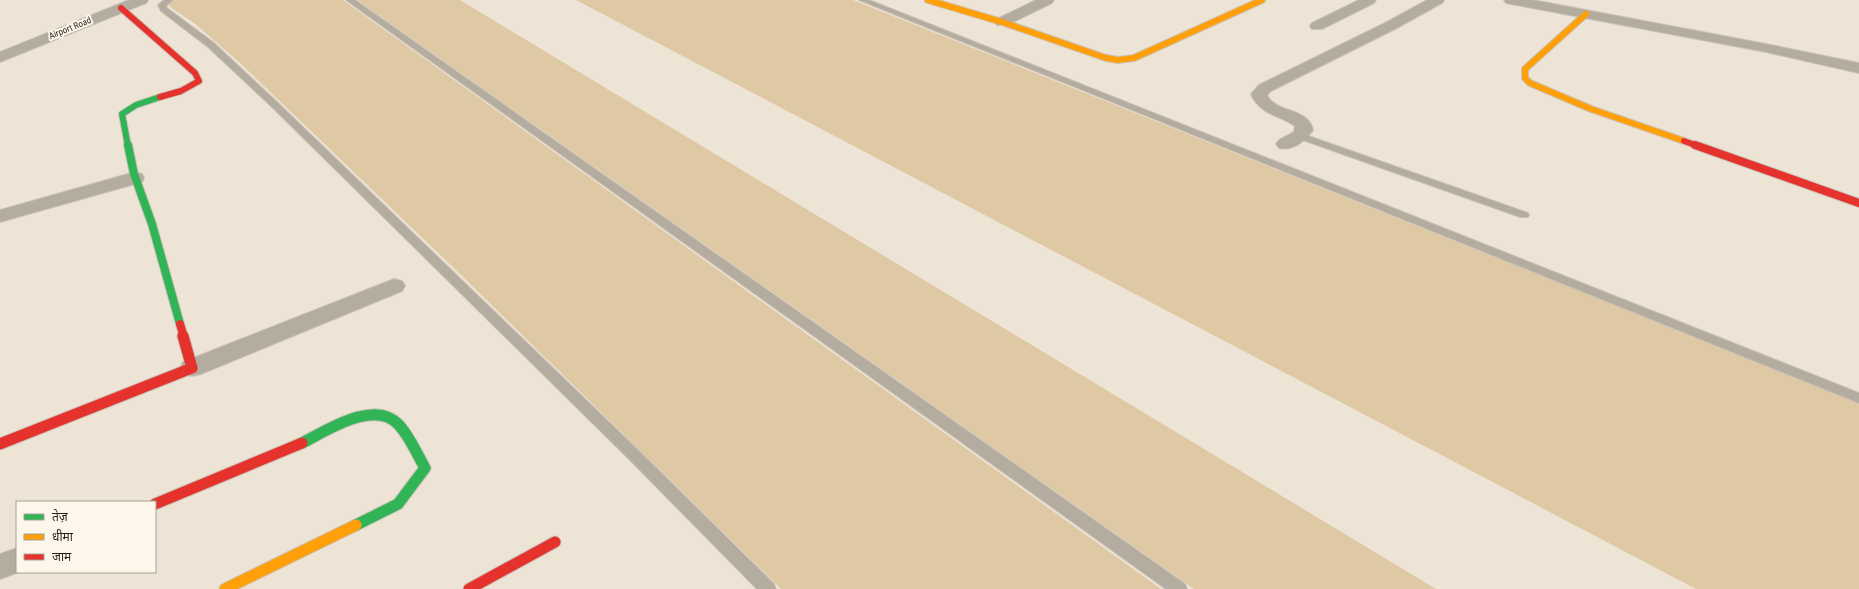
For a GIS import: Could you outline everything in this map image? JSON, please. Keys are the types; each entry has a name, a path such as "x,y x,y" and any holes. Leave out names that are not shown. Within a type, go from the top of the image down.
{"street":[{"name":"Airport Road","path":"0,57 141,0"},
{"path":"928,0 1002,22 1092,54 1118,60 1134,58 1262,0"},
{"path":"1002,22 1046,0"},
{"path":"1317,26 1369,0"},
{"path":"1285,144 1300,136 1304,130 1302,124 1291,116 1269,107 1261,101 1259,94 1265,88 1390,26 1437,0"},
{"path":"1511,0 1547,3 1586,14 1766,48 1859,68"},
{"path":"121,8 195,73 199,81 192,87 130,108 122,114 135,178 152,224 192,368"},
{"path":"1586,14 1525,69 1525,78 1530,83 1591,109 1859,203"},
{"path":"0,216 135,178"},
{"path":"0,444 394,286"},
{"path":"156,504 278,454 353,418 376,414 398,424 425,468 398,504 225,589"},
{"path":"469,589 555,542"},
{"path":"0,567 16,560"}],"lane":[{"path":"169,0 162,5 164,8 211,45 275,105 634,455 768,589"},
{"path":"350,0 1179,589"},
{"path":"863,0 1859,398"},
{"path":"1300,136 1524,215"}],"shaded area":[{"path":"173,0 343,0 1161,589 781,589 458,272 239,62 194,23 170,7 169,4"},
{"path":"357,0 460,0 1436,589 1194,589"},
{"path":"576,0 853,0 1859,403 1859,589 1696,589"}],"traffic: fast":[{"path":"160,97 136,105 122,114 134,174 152,224 180,324"},
{"path":"302,443 337,425 362,416 375,415 387,417 398,424 404,432 425,468 398,504 356,525"}],"traffic: slow":[{"path":"928,0 1002,22 1106,58 1118,60 1134,58 1262,0"},
{"path":"1586,14 1525,69 1525,78 1530,83 1591,109 1684,141"},
{"path":"225,589 356,525"}],"traffic: jam":[{"path":"121,8 195,73 199,81 181,91 160,97"},
{"path":"1684,141 1859,203"},
{"path":"0,444 192,368 180,324"},
{"path":"156,504 302,443"},
{"path":"469,589 555,542"}]}
